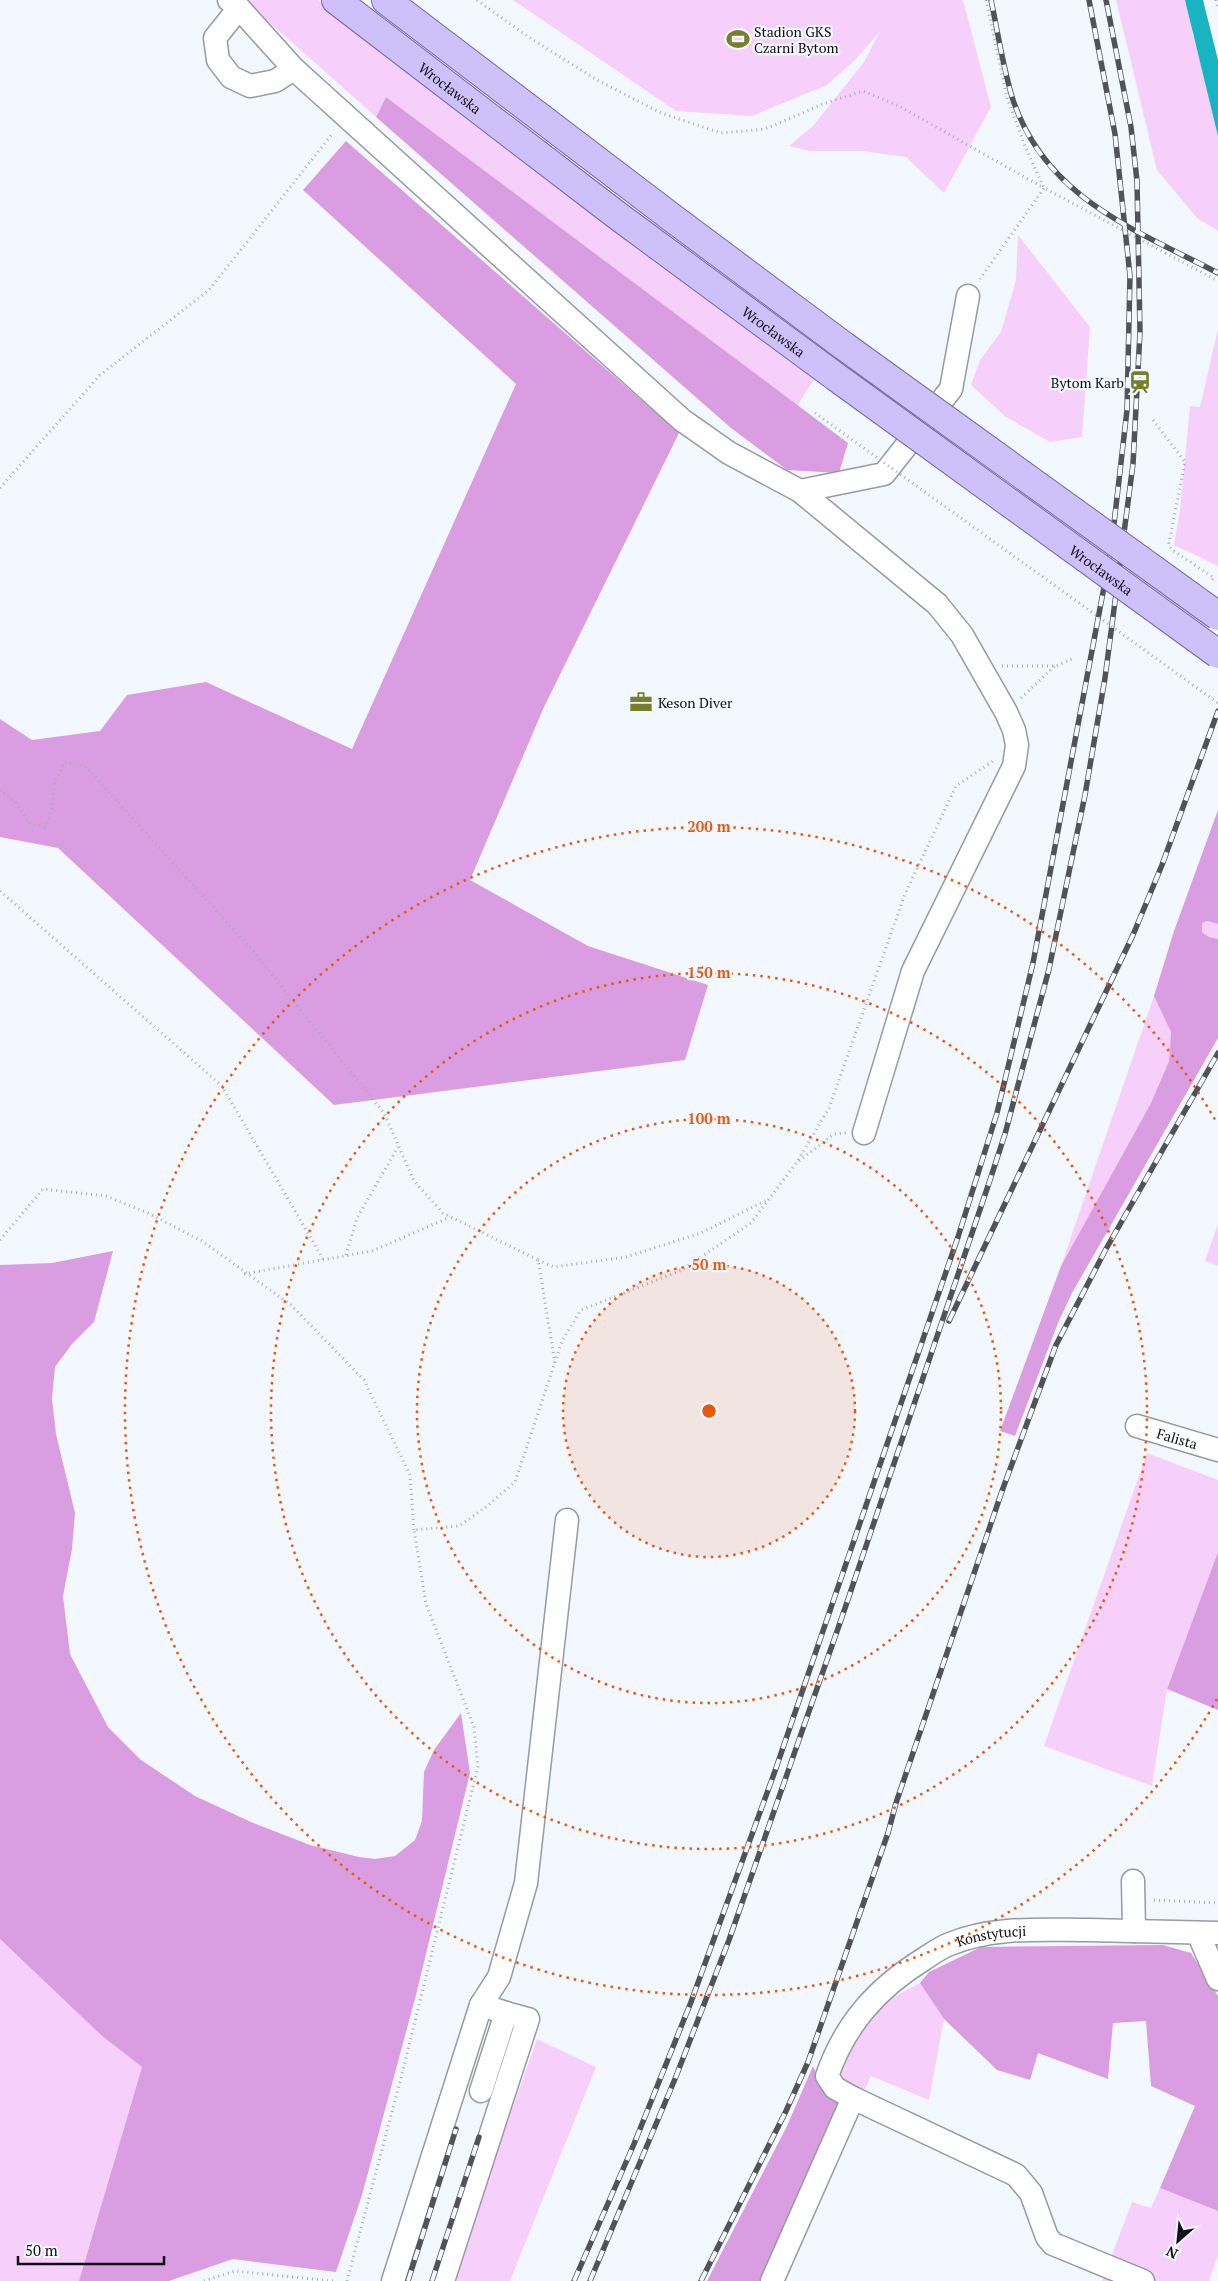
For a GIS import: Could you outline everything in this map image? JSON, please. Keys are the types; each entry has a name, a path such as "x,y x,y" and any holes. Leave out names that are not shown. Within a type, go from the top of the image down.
{"main road":[{"name":"Wrocławska","path":"336,0 618,216 836,377 1218,654"},
{"path":"386,0 844,346 1218,616"}],"street":[{"path":"294,69 276,82 250,86 231,77 218,60 215,38 234,4 294,69 682,420 729,454 800,491 937,604 962,635 1006,712 1014,730 1017,745 1014,766 913,971 864,1133"},
{"path":"800,491 884,474 951,389 968,296"},
{"name":"Falista","path":"1137,1426 1218,1450"},
{"path":"393,2281 481,2006 499,1977 526,1883 567,1520"},
{"path":"1133,1891 1134,1931"},
{"name":"Konstytucji","path":"853,2098 835,2088 827,2076 842,2042 868,2003 904,1972 950,1944 991,1933 1027,1929 1208,1933"},
{"path":"1208,1933 1218,1979"},
{"path":"443,2281 528,2019 481,2006"},
{"path":"481,2091 506,2013"},
{"path":"772,2281 853,2098 1016,2175 1031,2193 1046,2237 1053,2244 1143,2281"}],"path":[{"path":"477,0 527,36 597,80 669,116 721,133 765,129 823,104 863,91 899,106 1044,188 1218,281"},
{"path":"986,0 1007,98 1025,146 1044,188"},
{"path":"1216,0 1218,8"},
{"path":"0,488 100,375 209,290 347,116"},
{"path":"968,296 1044,188"},
{"path":"815,413 1218,702"},
{"path":"1153,420 1184,462 1169,543 1171,549 1208,574"},
{"path":"1006,712 1056,666 1072,659"},
{"path":"980,666 1056,666"},
{"path":"414,1530 459,1526 491,1504 515,1482 562,1341 581,1310 682,1270 751,1223 797,1162 828,1108 905,894 956,786 1017,745"},
{"path":"0,790 15,802 29,823 45,827 52,809 55,782 65,762 86,767 252,950 384,1113 414,1180 443,1213 554,1267 626,1257 701,1233 770,1198"},
{"path":"0,891 222,1086 323,1259"},
{"path":"797,1162 834,1134 864,1133"},
{"path":"346,1255 357,1218 398,1146"},
{"path":"0,1240 43,1189 106,1196 148,1213 202,1241 244,1274 291,1306 364,1380 410,1475 414,1530 426,1604 474,1727 478,1766 402,2074 347,2281"},
{"path":"244,1274 372,1251 451,1217"},
{"path":"538,1260 555,1364"},
{"path":"1133,1891 1218,1903"},
{"path":"204,2281 235,2271 333,2281"}],"shaded area":[{"path":"244,0 318,0 668,268 816,376 797,406 386,97 376,117"},
{"path":"513,0 963,0 991,107 944,193 906,157 862,151 810,151 789,146 813,126 864,62 879,33 855,60 827,85 752,116 676,111"},
{"path":"1116,0 1185,0 1218,136 1218,231 1197,218 1157,170"},
{"path":"386,97 848,443 839,473 787,470 731,428 376,117"},
{"path":"346,141 679,433 544,707 470,880 588,946 708,985 685,1060 334,1105 58,848 0,837 0,719 32,740 100,731 127,695 206,682 352,749 516,384 303,190"},
{"path":"1018,235 1090,327 1082,437 1050,442 1006,417 971,385 980,360 1001,332 1016,280"},
{"path":"1218,329 1218,566 1174,545 1180,510 1190,406 1200,407"},
{"path":"1218,810 1218,924 1207,921 1202,923 1202,932 1209,937 1218,939 1218,1038 1072,1293 1058,1323 1015,1436 1000,1431 1061,1266 1151,1103 1169,1061 1171,1032 1154,996 1174,931"},
{"path":"1207,921 1218,924 1218,939 1209,937 1202,931 1201,923"},
{"path":"1154,996 1171,1032 1169,1061 1151,1103 1061,1266"},
{"path":"1218,1224 1218,1266 1205,1261"},
{"path":"113,1251 94,1322 72,1344 55,1367 52,1399 56,1434 75,1513 72,1549 63,1596 70,1654 108,1727 141,1760 195,1796 251,1822 310,1845 375,1859 395,1856 415,1840 422,1821 424,1772 434,1750 461,1713 470,1773 416,1995 362,2195 336,2272 233,2259 169,2281 79,2281 142,2067 102,2036 0,1939 0,1265 52,1263"},
{"path":"1147,1453 1218,1480 1218,1552 1167,1689 1152,1786 1044,1746"},
{"path":"1218,1552 1218,1710 1167,1689"},
{"path":"0,1939 102,2036 142,2067 79,2281 0,2281"},
{"path":"1163,1945 1191,1953 1218,1996 1218,2211 1160,2188 1195,2106 1151,2086 1146,2021 1113,2023 1108,2079 1038,2053 1030,2080 997,2070 944,2019 920,1983 929,1972 981,1947"},
{"path":"920,1983 944,2019 929,2100 871,2076 863,2093 851,2087 843,2078 841,2069 843,2061 854,2041 870,2020 886,2004 896,1996"},
{"path":"537,2039 596,2067 510,2281 452,2281"},
{"path":"813,2066 826,2093 844,2103 764,2281 707,2281 787,2126"},
{"path":"1160,2188 1218,2211 1218,2256 1209,2281 1102,2281 1132,2202 1151,2208"}],"water":[{"path":"1185,0 1203,0 1218,60 1218,136"}],"railway":[{"path":"991,0 1003,63 1013,100 1028,134 1047,162 1070,186 1096,207 1125,225 1218,273"},
{"path":"574,2281 634,2144 691,2002 775,1771 958,1237 997,1113 1033,963 1111,550 1127,410 1130,276 1115,134 1089,0"},
{"path":"590,2281 675,2079 729,1940 842,1617 990,1180 1005,1134 1049,969 1085,795 1105,678 1133,464 1140,332 1137,181 1131,127 1106,0"},
{"path":"949,1321 1133,935 1162,865 1218,711"},
{"path":"701,2281 786,2111 808,2062 888,1833 896,1803 1002,1491 1056,1345 1106,1249 1218,1053"},
{"path":"408,2281 456,2129"},
{"path":"432,2281 479,2137"}],"place":[{"name":"Stadion GKS Czarni Bytom","path":"738,39"},
{"name":"Bytom Karb","path":"1140,382"},
{"name":"Keson Diver","path":"641,702"}]}
